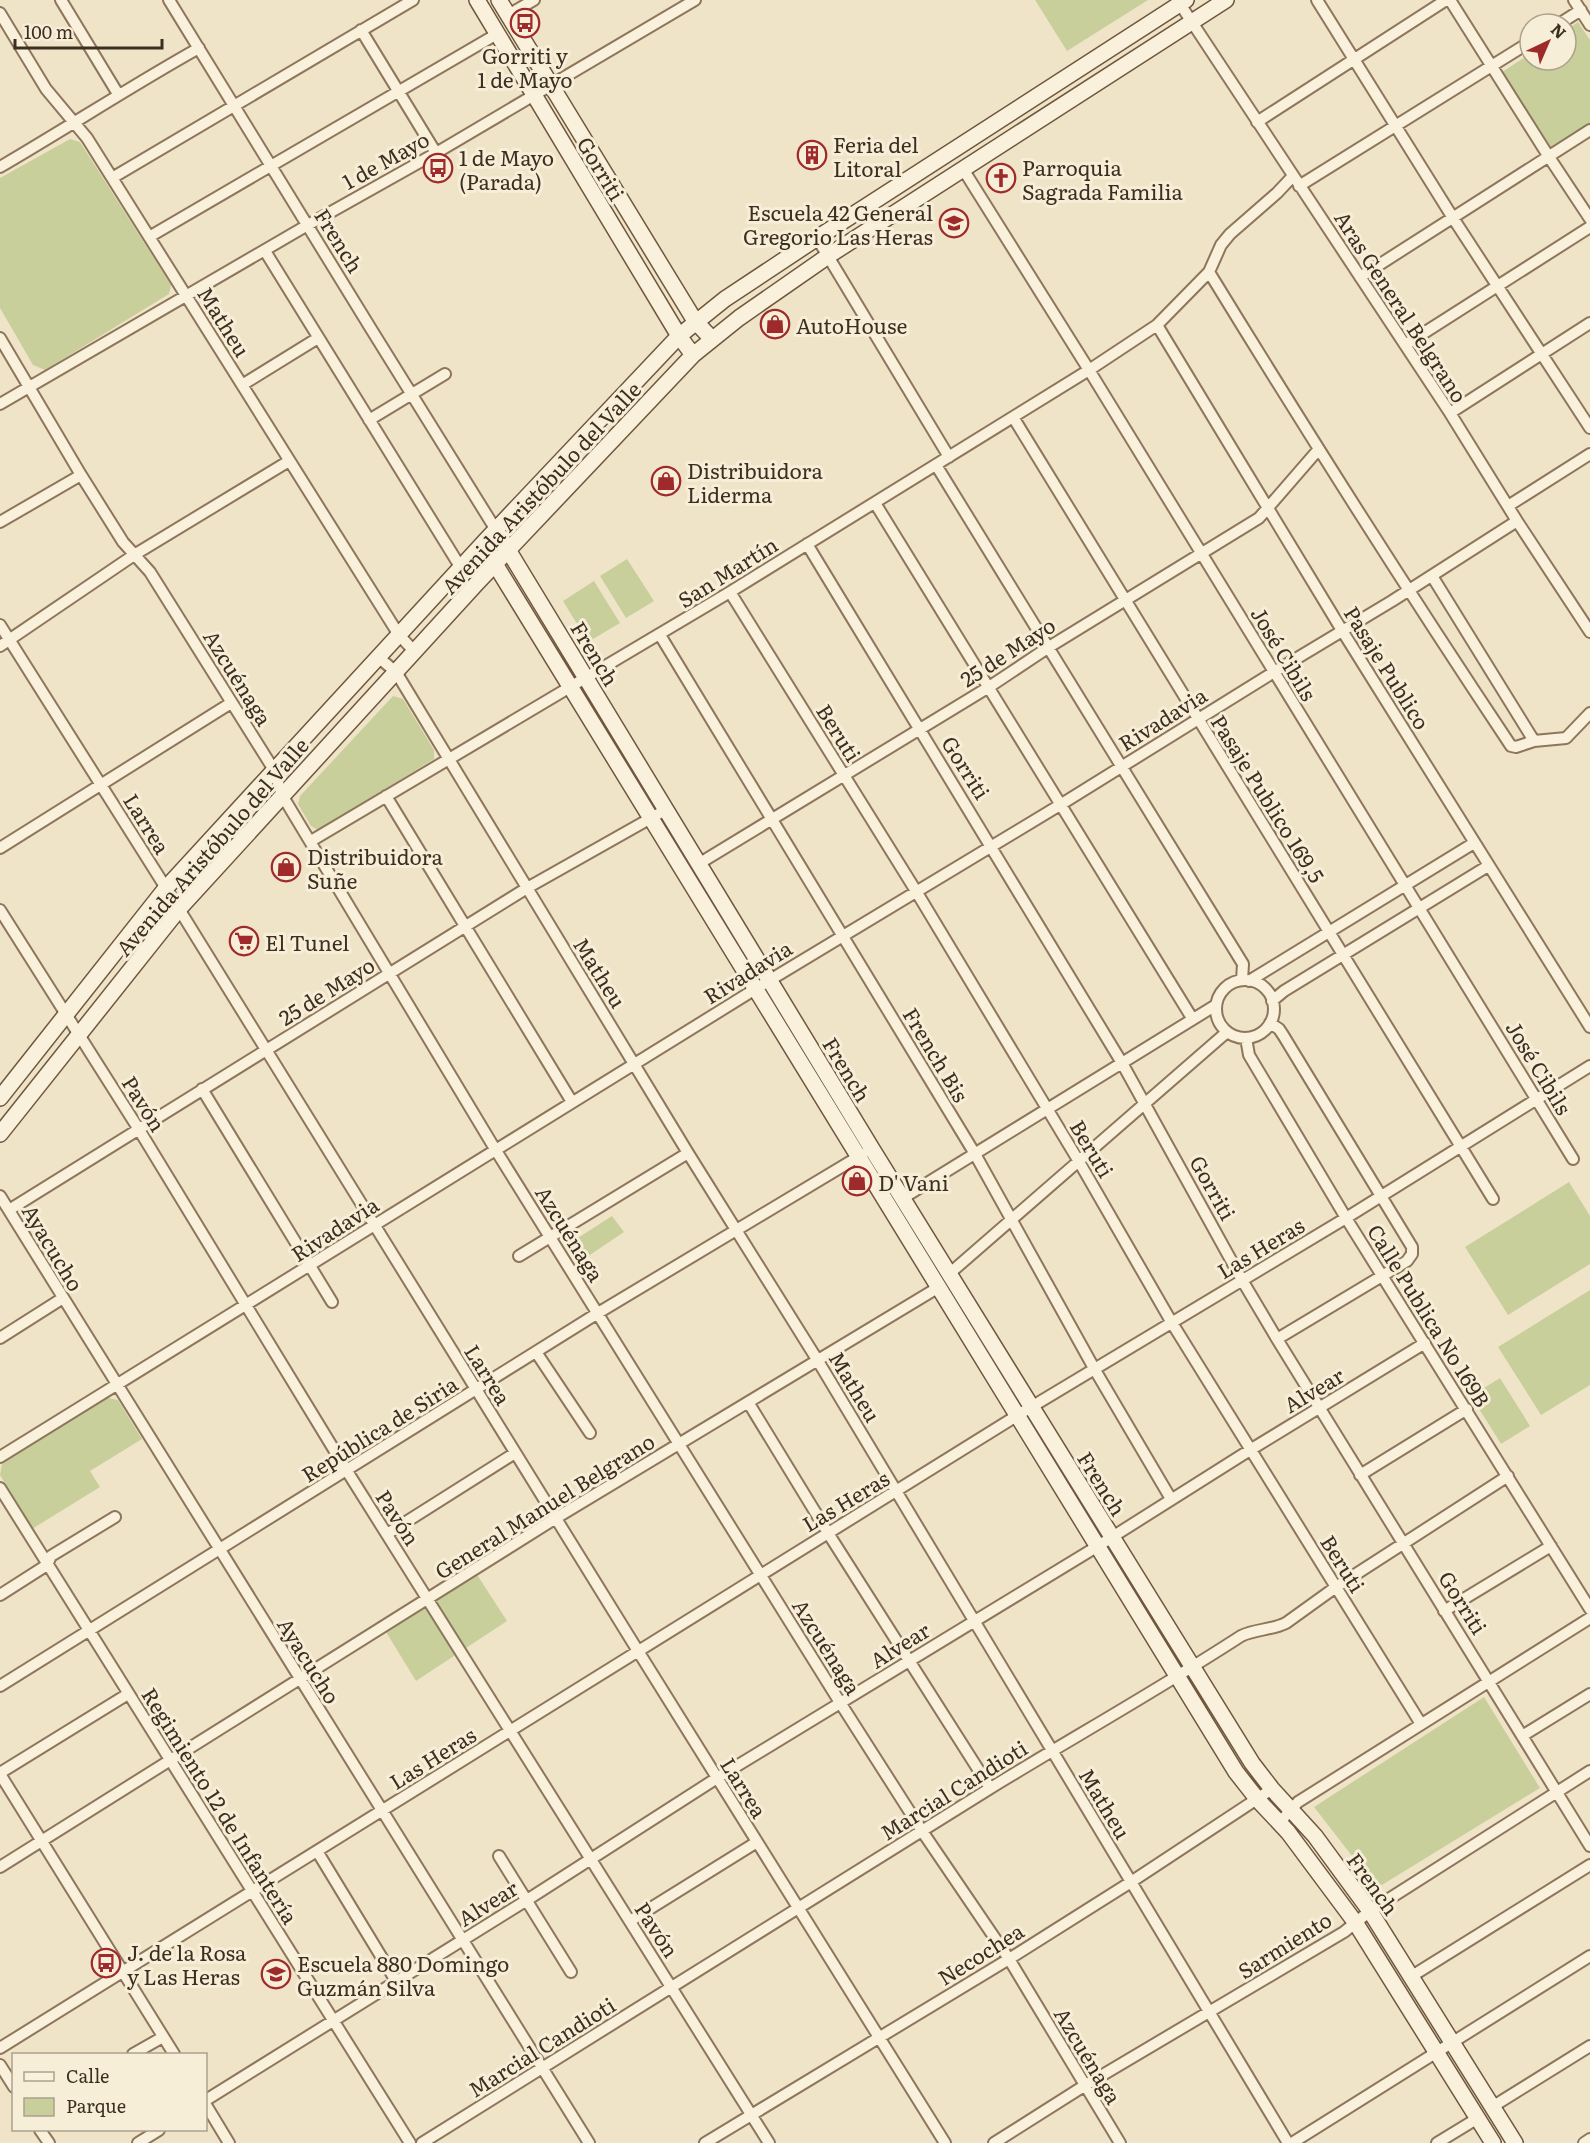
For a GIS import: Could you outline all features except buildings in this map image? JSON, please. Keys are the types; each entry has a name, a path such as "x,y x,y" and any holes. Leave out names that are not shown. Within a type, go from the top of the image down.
{"main road":[{"name":"Gorriti","path":"477,0 679,336 693,355"},
{"name":"Gorriti","path":"499,0 695,321 711,339"},
{"name":"Avenida Aristóbulo del Valle","path":"0,1134 179,909 414,651 693,355 711,339 828,256 1226,0"},
{"name":"Avenida Aristóbulo del Valle","path":"0,1098 166,888 496,530 695,321 817,238 1183,2"},
{"name":"French","path":"496,530 770,980 939,1287 1112,1536 1192,1668 1252,1763 1272,1789 1285,1816 1355,1922 1493,2143"},
{"name":"French","path":"480,548 495,564 756,988 866,1153 903,1198 949,1274 1098,1546 1236,1772 1258,1800 1314,1836 1370,1911 1515,2143"}],"street":[{"path":"61,0 118,94"},
{"name":"French","path":"169,0 236,106 306,226 496,530"},
{"path":"112,178 413,0"},
{"path":"508,15 534,0"},
{"name":"1 de Mayo","path":"0,404 436,153 679,4 695,0"},
{"path":"1317,0 1453,218 1590,428"},
{"path":"1257,122 1448,0 1590,219"},
{"path":"1574,0 1590,25"},
{"name":"Aras General Belgrano","path":"1183,2 1191,22 1450,413 1590,632"},
{"name":"Matheu","path":"0,13 46,90 87,138 399,635 414,651"},
{"path":"361,30 436,153"},
{"path":"149,237 497,34"},
{"path":"0,167 75,123 118,94 199,48"},
{"path":"1299,186 1518,49"},
{"path":"1360,277 1590,130"},
{"name":"José Cibils","path":"963,169 1089,370 1573,1159"},
{"path":"1293,176 1230,234 1221,245 1209,272 1318,450 1511,746 1566,738 1590,712"},
{"path":"1405,345 1590,226"},
{"path":"817,238 949,457"},
{"path":"265,250 461,568"},
{"name":"San Martín","path":"311,841 660,635 1089,370 1157,325 1209,272"},
{"path":"1450,413 1590,323"},
{"name":"Pasaje Publico","path":"1157,325 1343,632 1590,1026"},
{"name":"Azcuénaga","path":"0,338 123,542 150,572 274,770 282,795 495,1149 841,1704 922,1831 1009,1959 1120,2143"},
{"path":"242,385 318,338"},
{"path":"369,420 445,374"},
{"name":"Pasaje Publico 169,5","path":"1013,417 1493,1199"},
{"name":"25 de Mayo","path":"700,863 989,687 1049,647 1259,518 1318,450"},
{"path":"1508,506 1590,454"},
{"path":"5,643 134,555 289,461"},
{"path":"936,465 1243,964 1246,981"},
{"path":"0,522 81,475"},
{"path":"875,503 1192,1018"},
{"name":"Rivadavia","path":"0,1457 756,988 992,847 1274,672 1343,632 1517,521"},
{"name":"Gorriti","path":"807,544 1122,1063 1277,1339 1590,1846"},
{"path":"1432,576 1534,741"},
{"name":"Beruti","path":"730,592 916,891 1078,1160 1172,1323 1421,1724"},
{"name":"Larrea","path":"0,625 5,643 101,784 945,2143"},
{"name":"French Bis","path":"660,635 975,1154 1095,1370 1171,1499"},
{"name":"Matheu","path":"378,657 396,672 688,1153 818,1360 1290,2143"},
{"path":"0,848 231,703"},
{"path":"386,796 572,1102"},
{"name":"25 de Mayo","path":"9,1210 527,888 667,809"},
{"path":"1246,981 1263,987 1274,1009 1270,1023 1264,1031 1246,1038 1227,1032 1218,1020 1216,1005 1225,988 1233,983 1246,981 1474,843"},
{"path":"1272,1001 1284,991 1488,866"},
{"name":"Pavón","path":"0,910 138,1128 347,1471 769,2143"},
{"path":"903,1198 1216,1005"},
{"path":"1270,1023 1283,1035 1412,1247 1412,1254 1407,1261 1277,1339"},
{"path":"949,1274 1227,1032"},
{"name":"Calle Publica No 169B","path":"1246,1038 1248,1055 1346,1218 1590,1609"},
{"name":"Las Heras","path":"0,2048 1025,1411 1346,1218 1590,1066"},
{"path":"202,1089 332,1302"},
{"path":"519,1256 688,1153"},
{"name":"República de Siria","path":"0,1686 598,1313 866,1153"},
{"name":"Ayacucho","path":"0,1196 116,1386 589,2143"},
{"name":"General Manuel Belgrano","path":"0,1867 556,1518 939,1287"},
{"path":"0,1338 63,1298"},
{"name":"Alvear","path":"207,2101 717,1778 841,1704 1425,1343"},
{"path":"536,1352 590,1433"},
{"path":"748,1402 828,1533 990,1788"},
{"path":"1360,1475 1467,1409"},
{"path":"387,1534 515,1453"},
{"name":"Marcial Candioti","path":"422,2143 990,1788 1178,1677 1249,1632 1278,1627 1286,1623 1402,1543 1508,1476"},
{"name":"Regimiento 12 de Infantería","path":"0,1488 410,2143"},
{"path":"0,1595 47,1565 51,1557 115,1517"},
{"path":"1444,1611 1551,1546"},
{"path":"1285,1816 1299,1802 1590,1618"},
{"path":"129,1694 0,1774 173,2053"},
{"path":"1522,1736 1590,1694"},
{"name":"Sarmiento","path":"994,2143 1084,2086 1344,1932 1370,1911 1590,1771"},
{"name":"Necochea","path":"705,2143 1009,1959 1272,1789"},
{"path":"630,1921 757,1842"},
{"path":"317,1851 396,1981"},
{"path":"499,1856 571,1972"},
{"path":"1412,1976 1590,1865"},
{"path":"1290,2143 1590,1956"},
{"path":"137,2053 163,2037"},
{"path":"1492,2107 1590,2046"},
{"path":"0,2065 12,2084"},
{"path":"207,2104 229,2143"},
{"path":"1437,2143 1478,2118"},
{"path":"138,2143 157,2131"},
{"path":"1584,2143 1590,2139"}],"green space":[{"path":"1035,0 1148,0 1067,51"},
{"path":"1578,22 1590,40 1590,126 1553,150 1502,72 1518,62 1518,72 1578,72"},
{"path":"70,139 80,142 171,285 169,294 45,370 33,365 0,308 0,178"},
{"path":"627,559 654,601 626,618 600,576"},
{"path":"594,581 620,623 588,642 563,601"},
{"path":"393,696 403,699 434,750 434,759 318,830 311,826 298,804 300,796"},
{"path":"1569,1182 1590,1216 1590,1264 1508,1315 1465,1247"},
{"path":"612,1216 624,1232 581,1261 570,1243"},
{"path":"1590,1290 1590,1385 1541,1415 1498,1347"},
{"path":"1500,1378 1530,1426 1501,1444 1471,1396"},
{"path":"108,1398 118,1400 142,1439 90,1471 100,1487 32,1529 0,1475 2,1464"},
{"path":"474,1570 507,1621 416,1681 383,1627"},
{"path":"1484,1697 1540,1788 1377,1888 1314,1807"}],"place":[{"name":"Gorriti y 1 de Mayo","path":"525,23"},
{"name":"Feria del Litoral","path":"812,155"},
{"name":"1 de Mayo (Parada)","path":"438,168"},
{"name":"Parroquia Sagrada Familia","path":"1001,178"},
{"name":"Escuela 42 General Gregorio Las Heras","path":"954,223"},
{"name":"AutoHouse","path":"775,324"},
{"name":"Distribuidora Liderma","path":"666,481"},
{"name":"Distribuidora Suñe","path":"286,867"},
{"name":"El Tunel","path":"244,941"},
{"name":"D' Vani","path":"857,1181"},
{"name":"J. de la Rosa y Las Heras","path":"106,1963"},
{"name":"Escuela 880 Domingo Guzmán Silva","path":"276,1974"}]}
